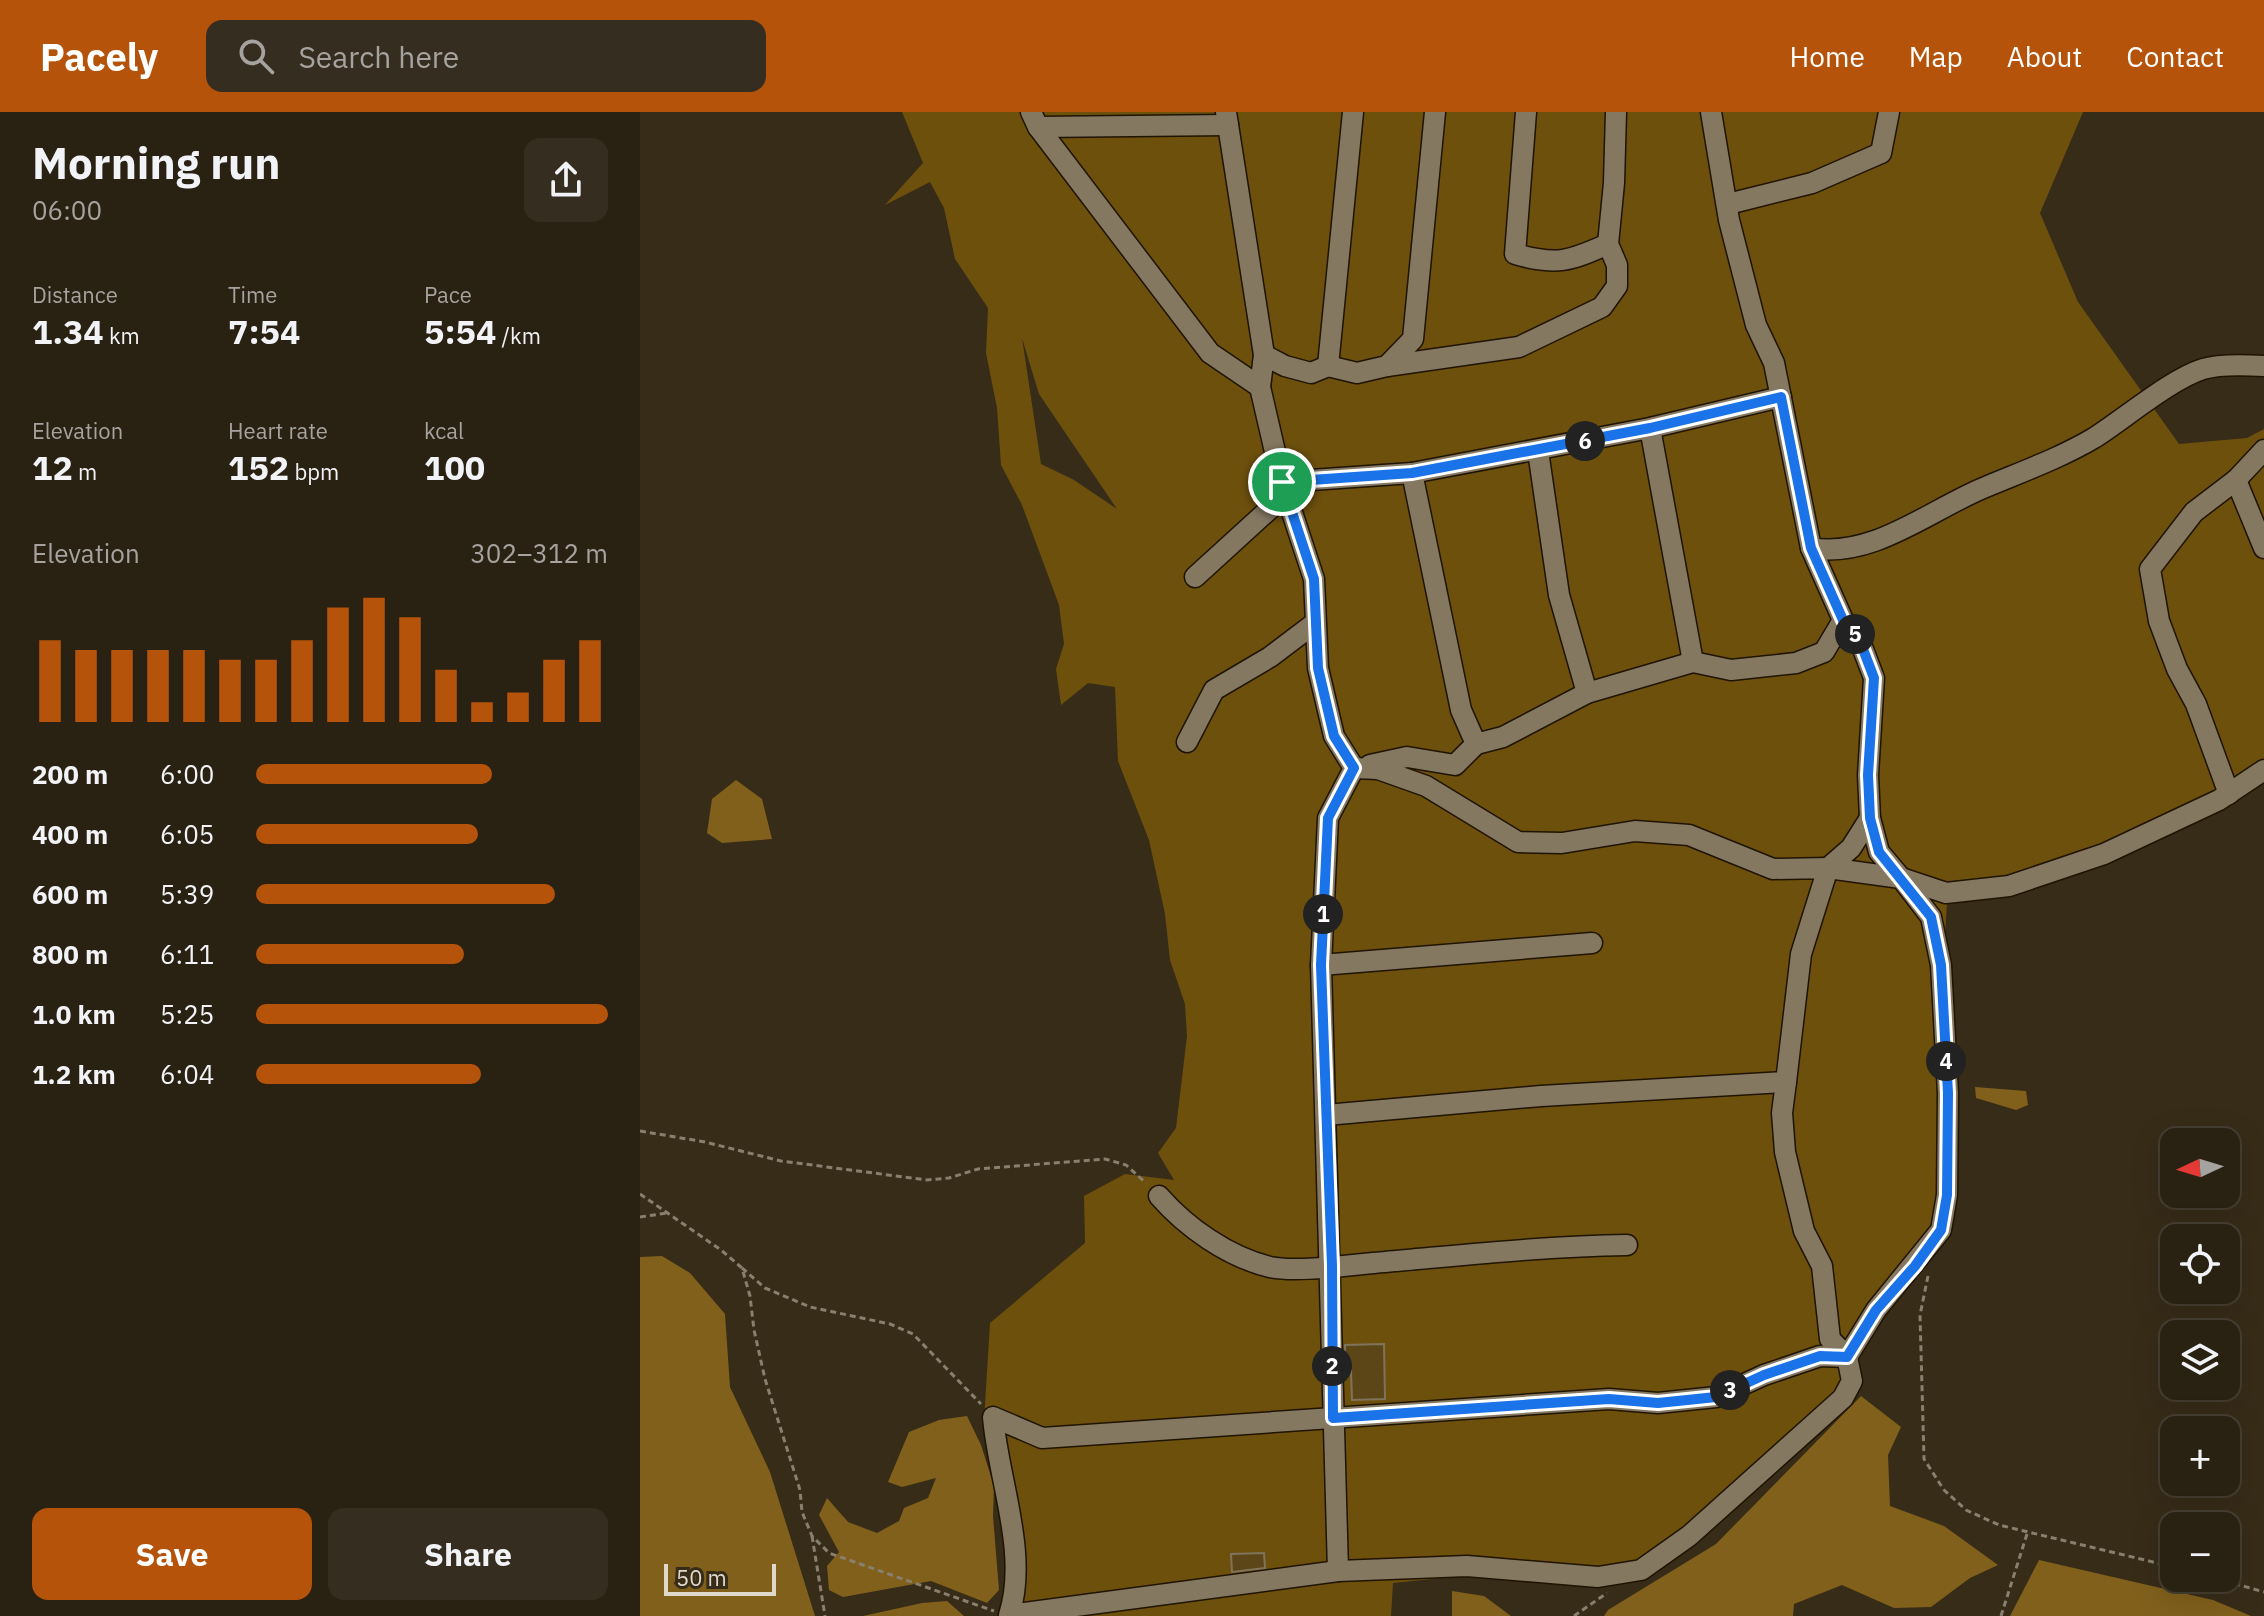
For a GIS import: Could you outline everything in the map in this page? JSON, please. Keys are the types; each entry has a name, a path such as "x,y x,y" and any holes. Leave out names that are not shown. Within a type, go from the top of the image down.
{"lane":[{"path":"1328,366 1353,112"},
{"path":"1387,366 1413,339 1435,112"},
{"path":"1526,112 1515,254 1569,262 1608,244"},
{"path":"1264,355 1285,366 1311,373 1328,366 1357,373 1519,347 1602,307 1617,286 1617,265 1608,244 1616,112"},
{"path":"1711,112 1729,220 1756,325 1774,363 1811,548 1843,620 1858,636 1874,678 1868,775 1870,818 1879,852 1931,917 1941,965 1948,1093 1947,1195 1941,1230 1915,1266 1876,1310 1847,1357"},
{"path":"1728,204 1812,183 1881,153 1889,112"},
{"path":"1034,119 1227,119 1264,355 1260,387 1284,488 1314,579 1318,668 1334,736 1354,768"},
{"path":"1034,119 1210,353 1260,387"},
{"path":"1811,548 1832,551 1882,537 1935,515 1985,487 2029,471 2091,439 2203,369 2264,366"},
{"path":"1195,577 1284,488 1412,473 1538,451 1781,397"},
{"path":"1650,428 1693,662"},
{"path":"2229,794 2196,704 2177,669 2159,621 2150,569 2194,512 2236,480 2264,450"},
{"path":"1538,451 1559,595 1573,654 1587,693"},
{"path":"1412,473 1461,710 1476,744"},
{"path":"2236,480 2264,548"},
{"path":"1354,768 1407,757 1455,765 1476,744 1516,732 1587,693 1693,662 1731,670 1796,663 1824,652 1843,620"},
{"path":"1187,742 1214,690 1270,657 1315,623"},
{"path":"1354,768 1378,769 1426,786 1518,842 1562,843 1635,831 1689,835 1773,869 1828,868 1901,878 1946,893 2009,886 2104,854 2229,794 2264,770"},
{"path":"1338,1571 1332,1266 1321,965 1328,818 1354,768"},
{"path":"1847,1357 1820,1356 1764,1375 1716,1397 1658,1403 1609,1399 1042,1438 993,1417 996,1456 1012,1510 1015,1597 1009,1615 1338,1571 1467,1566 1598,1577 1641,1570 1700,1526 1843,1398 1852,1381 1847,1357 1830,1339 1822,1266 1804,1231 1785,1152 1782,1113 1801,954 1828,868 1851,848 1870,818"},
{"path":"1321,965 1592,943"},
{"path":"1326,1115 1541,1096 1786,1082"},
{"path":"1159,1196 1180,1219 1240,1256 1272,1267 1332,1266 1563,1246 1627,1245"}],"path":[{"path":"640,1131 705,1142 781,1161 927,1180 949,1178 978,1169 1105,1159 1126,1165 1159,1196"},
{"path":"640,1194 721,1250 765,1288 810,1307 890,1324 913,1334 993,1417"},
{"path":"640,1217 667,1213"},
{"path":"1930,1267 1920,1315 1924,1459 1944,1490 1966,1510 2027,1534 2160,1564"},
{"path":"742,1268 765,1379 812,1536 825,1616"},
{"path":"2001,1616 2027,1534"},
{"path":"812,1536 829,1553 1009,1615"},
{"path":"2240,1585 2264,1592"}],"shaded area":[{"path":"902,112 2083,112 2040,213 2078,302 2179,444 2247,438 2264,429 2264,776 2107,861 1990,898 1947,904 1943,963 1949,1233 1854,1348 1856,1383 1644,1578 1481,1574 1393,1583 1391,1616 1006,1616 1009,1572 1005,1509 984,1421 990,1323 1085,1243 1084,1196 1125,1174 1174,1180 1158,1153 1176,1128 1187,1036 1185,1004 1170,960 1165,914 1149,840 1118,761 1115,687 1088,683 1061,705 1056,669 1064,644 1059,605 1022,505 1001,465 997,408 986,353 988,308 955,259 944,208 930,182 885,205 923,163","holes":["1022,338 1039,394 1117,509 1074,480 1041,464"]},
{"path":"736,780 762,799 772,839 722,843 707,833 712,799"},
{"path":"1975,1087 2026,1091 2028,1105 2016,1110 1976,1098"},
{"path":"662,1256 690,1273 725,1314 730,1387 770,1472 815,1616 640,1616 640,1257"},
{"path":"1861,1396 1901,1427 1888,1455 1890,1506 1944,1526 1998,1565 1970,1578 1931,1607 1894,1608 1842,1585 1794,1604 1793,1616 1604,1616 1608,1610 1716,1544"},
{"path":"967,1416 981,1445 994,1486 993,1516 999,1590 987,1603 931,1581 843,1597 829,1590 827,1566 839,1552 819,1515 827,1498 848,1522 877,1533 899,1521 904,1508 928,1498 936,1478 902,1487 888,1482 909,1432 939,1420"},
{"path":"2039,1560 2160,1588 2160,1592 2178,1592 2213,1600 2251,1616 2010,1616"},
{"path":"1452,1591 1484,1596 1511,1616 1452,1616"},
{"path":"947,1601 964,1616 863,1616 922,1603"}],"building":[{"path":"1384,1344 1385,1399 1352,1400 1351,1371 1345,1371 1345,1345"},
{"path":"1264,1553 1265,1568 1232,1572 1231,1554"}],"route":[{"path":"1781,397 1811,548 1843,620 1858,636 1874,678 1868,775 1870,818 1879,852 1931,917 1941,965 1948,1093 1947,1195 1941,1230 1915,1266 1876,1310 1847,1357 1820,1356 1764,1375 1716,1397 1658,1403 1609,1399 1333,1418 1332,1266 1321,965 1328,818 1354,768 1334,736 1318,668 1314,579 1282,482 1412,473 1650,428 1781,397"}]}
